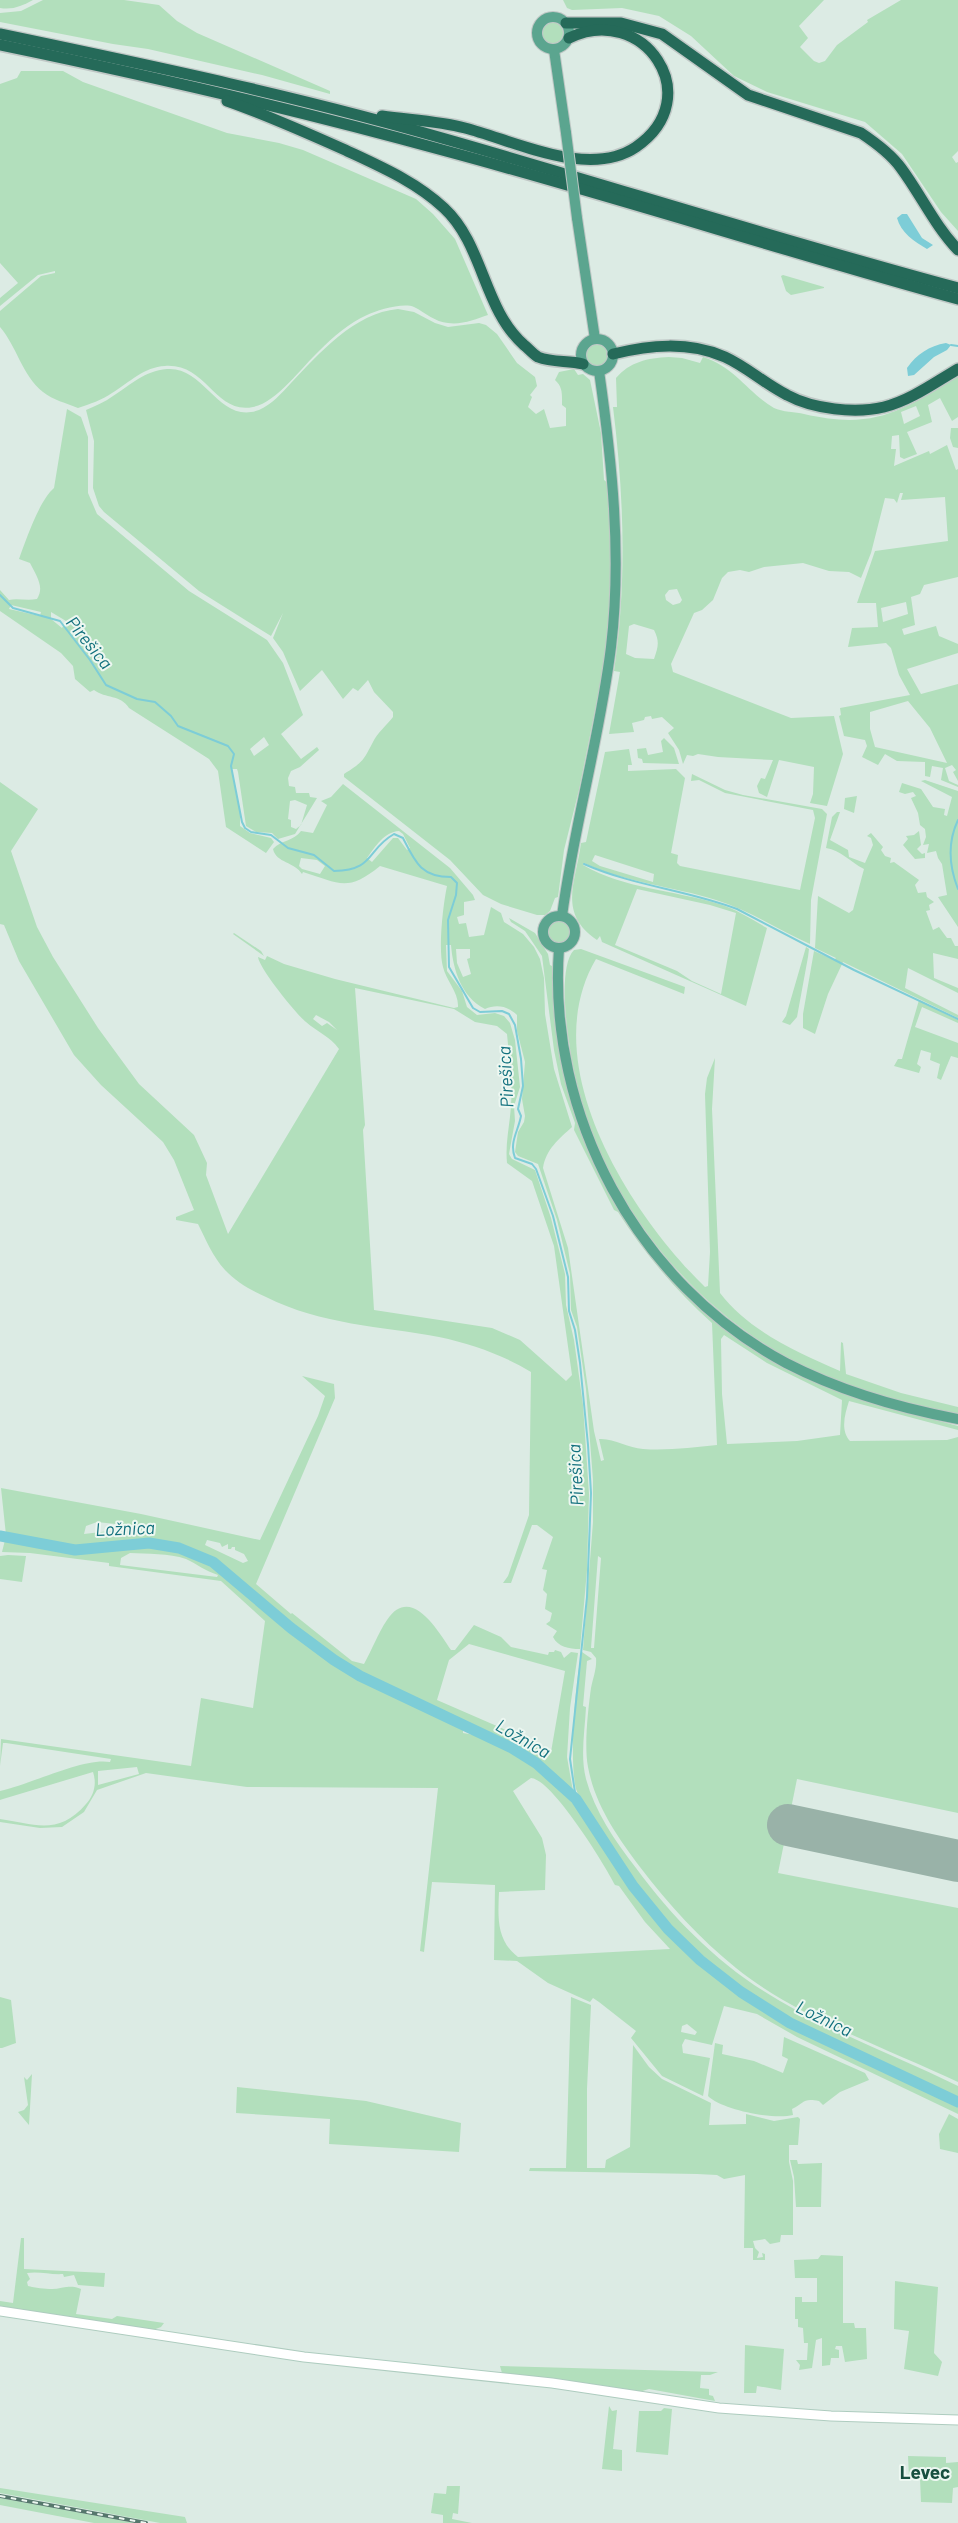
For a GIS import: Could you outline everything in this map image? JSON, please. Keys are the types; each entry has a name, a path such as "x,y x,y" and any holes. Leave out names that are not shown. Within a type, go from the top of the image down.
{"highway":[{"path":"566,23 621,23 662,34 748,95 861,133 901,167 928,212 958,250"},
{"path":"339,110 352,108 380,115 457,127 578,159 603,160 628,152 650,135 665,111 668,87 662,65 648,46 629,35 595,31 578,34 569,38"},
{"path":"0,34 125,60 339,110 454,141 958,288"},
{"path":"0,45 217,92 449,151 848,270 958,299"},
{"path":"217,92 223,99 297,129 391,172 421,188 447,210 463,232 474,252 502,318 514,336 537,356 552,361 583,364"},
{"path":"613,354 639,348 669,345 707,352 724,357 787,395 802,401 839,409 883,407 917,393 958,369"}],"main road":[{"path":"551,17 559,18 566,23 569,38 563,46 554,50 544,48 538,40 538,25 551,17"},
{"path":"554,50 594,339"},
{"path":"594,339 609,344 613,354 610,363 599,371 590,370 583,364 582,349 587,342 594,339"},
{"path":"562,916 569,861 604,694 615,609 616,570 612,481 599,371"},
{"path":"562,916 574,924 576,931 569,945 559,948 548,944 543,933 549,920 562,916"},
{"path":"559,948 558,1012 569,1082 581,1121 596,1158 614,1194 646,1242 708,1308 744,1337 786,1363 844,1389 912,1410 958,1419"},
{"path":"0,2311 304,2357 552,2383 719,2408 840,2416 958,2420"}],"green space":[{"path":"0,0 33,0 17,7 0,8"},
{"path":"43,0 124,0 159,5 177,21 197,33 330,91 330,94 262,75 148,49 0,22 0,13 21,11"},
{"path":"563,0 824,0 799,26 808,38 800,47 814,61 819,63 825,61 837,45 868,22 867,20 901,0 958,0 958,151 952,157 956,163 958,162 958,231 941,212 902,154 865,122 767,92 734,76 691,36 659,16 622,8 572,10 567,8"},
{"path":"552,22 560,25 563,33 560,41 552,44 544,41 541,33 544,25"},
{"path":"21,71 63,71 83,82 227,133 279,143 303,150 416,199 433,214 455,239 488,315 469,321 453,323 439,321 414,307 404,305 371,313 341,331 280,392 262,404 253,407 240,407 229,404 191,372 179,367 165,366 150,369 104,398 78,408 51,397 43,392 30,377 0,327 0,311 41,276 55,273 55,271 38,275 0,306 0,298 18,283 0,263 0,84 17,78"},
{"path":"783,275 824,288 791,295 786,291 781,276"},
{"path":"398,309 414,312 435,323 448,327 479,323 486,325 497,334 517,363 535,377 537,386 530,395 532,397 528,407 536,414 544,409 550,428 566,426 566,408 562,405 561,388 555,380 559,372 574,369 578,375 583,374 590,380 601,433 604,480 609,484 611,501 612,607 605,661 579,790 564,850 558,897 555,898 550,911 545,915 537,915 501,904 483,895 450,860 344,777 344,774 362,761 377,735 393,717 393,712 374,692 368,680 358,691 353,688 343,699 322,670 300,691 283,652 273,638 283,613 271,636 199,591 104,512 99,506 93,488 94,441 86,410 107,400 138,379 159,370 180,371 192,376 222,403 233,410 245,412 259,410 276,398 326,347 352,326 382,312"},
{"path":"593,344 601,344 608,351 608,359 601,366 593,366 586,359 586,351"},
{"path":"703,357 724,367 774,408 849,420 868,418 902,408 958,376 958,417 952,421 940,398 928,405 932,422 907,432 917,454 904,459 900,457 899,435 892,436 891,449 896,449 894,466 929,451 930,454 947,445 956,470 958,469 958,577 924,585 920,594 911,597 915,625 902,629 904,635 936,626 939,636 958,644 958,653 907,669 921,694 958,684 958,781 953,772 956,770 952,765 945,768 949,781 958,785 958,787 941,780 943,768 932,766 930,777 925,776 925,762 897,761 885,754 878,765 862,757 867,746 865,740 844,736 839,716 841,715 840,708 910,695 899,675 891,648 886,643 848,647 852,628 878,627 876,603 857,603 875,551 948,541 945,497 901,500 903,493 900,493 897,503 894,499 885,498 871,553 861,578 849,572 829,571 803,563 764,567 749,572 740,570 728,572 722,578 713,600 702,610 694,613 671,664 673,672 791,718 834,716 843,754 827,806 810,803 813,794 814,767 779,760 767,797 759,793 757,786 761,778 765,779 773,760 698,754 693,756 687,755 683,764 679,750 668,733 674,728 662,717 652,719 651,716 645,717 644,720 632,723 634,732 609,734 620,672 614,671 621,605 623,539 620,473 613,407 617,407 616,378 633,365 646,360 682,358 700,363","holes":["916,406 920,416 904,424 901,412","677,589 682,600 680,603 673,605 666,600 665,595 669,590","906,602 908,614 883,622 881,608","634,624 654,630 658,644 654,659 635,658 626,654 629,626","908,701 930,728 947,763 875,747 870,729 870,712"]},
{"path":"67,409 81,417 88,437 88,493 97,514 189,591 267,640 283,663 303,715 281,734 301,759 317,747 319,750 300,767 291,771 288,778 289,786 295,787 296,793 309,793 310,797 317,798 301,823 307,805 295,800 290,801 288,819 291,820 291,827 296,829 300,826 295,834 278,839 272,833 256,832 246,826 238,772 237,769 232,769 240,813 240,826 250,833 271,838 274,842 266,853 226,827 218,771 209,759 121,701 94,690 90,692 75,679 73,666 61,653 0,611 0,590 9,600 37,599 40,590 39,581 30,563 19,559 38,511 54,488","holes":["11,605 41,612 40,616 9,609","51,612 66,621 62,628 51,619","264,737 269,745 254,756 250,749"]},
{"path":"951,428 958,428 958,448 953,447 950,438"},
{"path":"664,738 674,748 679,764 643,763 642,759 638,758 637,749 646,748 648,755 663,752 661,741"},
{"path":"629,749 632,765 628,765 628,771 676,769 685,778 671,853 678,855 677,863 680,866 800,890 815,818 813,810 725,793 699,780 691,781 692,774 725,790 822,809 827,814 811,900 810,944 728,904 699,895 633,880 584,863 583,865 599,873 632,884 702,899 725,906 767,928 746,1006 602,942 600,936 597,940 585,930 577,919 573,908 573,884 581,843 586,842 605,752","holes":["595,855 654,874 653,882 600,866 592,861","637,889 710,905 736,913 721,994 692,981 677,971 615,945"]},
{"path":"925,780 958,791 958,927 938,897 947,895 942,864 936,851 927,853 929,844 923,845 926,837 925,829 920,825 918,813 911,798 916,796 913,792 905,794 899,792 902,783 921,789 933,807 945,809 944,815 947,816 952,797 921,781"},
{"path":"0,782 38,809 11,851 37,927 53,957 98,1028 139,1084 194,1135 207,1163 206,1175 228,1234 339,1049 294,1010 271,980 258,957 265,960 267,956 284,964 335,979 454,1008 458,1007 458,1002 443,967 441,949 447,886 380,866 351,883 334,882 303,872 302,874 275,854 273,849 276,846 295,837 301,831 313,833 327,805 321,801 331,797 343,784 450,868 473,895 475,900 464,902 464,915 457,917 459,924 466,923 469,937 484,935 491,907 501,913 504,922 523,934 534,947 540,959 544,978 545,1014 554,1069 572,1127 550,1150 543,1168 568,1248 594,1431 601,1461 604,1460 599,1439 610,1440 637,1448 652,1449 717,1445 712,1323 661,1271 618,1212 614,1210 574,1130 575,1123 561,1084 554,1050 542,956 525,931 511,922 509,918 535,933 548,954 550,965 552,966 555,1019 562,1058 596,1166 695,1302 807,1378 865,1401 958,1426 958,1430 849,1401 844,1422 845,1432 850,1441 947,1440 958,1437 958,1813 797,1779 778,1873 958,1908 958,2082 843,2031 786,2001 736,1968 697,1933 673,1908 631,1855 601,1807 591,1781 586,1749 591,1688 596,1658 591,1652 583,1650 593,1522 593,1480 586,1389 577,1327 571,1310 570,1274 557,1220 538,1164 518,1156 515,1152 518,1132 525,1116 522,1099 525,1062 517,1031 517,1015 502,1007 485,1009 477,1004 464,990 456,973 451,945 446,945 447,971 462,991 467,1007 477,1015 495,1013 504,1016 510,1023 515,1040 520,1087 514,1106 515,1121 509,1154 512,1159 535,1170 551,1218 565,1274 566,1305 574,1340 583,1405 589,1494 587,1570 580,1649 568,1648 558,1643 553,1637 557,1631 546,1624 550,1621 552,1613 545,1609 547,1594 543,1590 547,1570 542,1569 553,1537 537,1525 532,1525 511,1583 503,1583 508,1576 529,1515 531,1372 498,1355 451,1340 308,1314 261,1295 234,1278 217,1260 198,1224 176,1220 176,1217 194,1210 174,1160 163,1142 101,1085 74,1055 19,961 4,925 0,924","holes":["399,831 403,834 410,848 407,850 398,838 393,838 372,862 367,858 384,837","301,858 317,860 325,866 320,874 302,869 299,866","456,949 470,949 470,958 467,959 471,974 463,977 457,963","355,988 454,1009 475,1022 497,1026 507,1034 512,1087 507,1163 532,1181 554,1246 572,1375 566,1381 520,1340 492,1328 374,1310 363,1130 365,1125","316,1015 329,1022 337,1030 327,1023 322,1026 313,1019","724,1335 767,1363 842,1400 840,1435 797,1441 727,1444 722,1394 721,1339","598,1556 601,1558 594,1648 591,1648"]},
{"path":"857,796 854,813 844,809 845,798"},
{"path":"837,812 840,812 830,840 848,850 849,857 865,863 873,845 871,838 867,836 871,833 883,847 881,850 885,856 891,858 890,863 894,862 919,880 915,885 918,893 926,892 927,897 934,902 929,905 930,910 926,911 933,930 939,927 947,938 951,938 955,946 958,946 958,959 933,953 934,978 958,988 958,993 908,968 905,988 958,1015 958,1018 843,962 828,994 815,1034 803,1028 803,1014 814,951 834,960 836,958 815,948 818,896 849,913 853,910 864,869 841,854 826,848 832,817"},
{"path":"919,831 921,845 917,849 922,854 925,853 925,858 915,859 903,845 908,839 906,836 914,835"},
{"path":"560,920 568,924 572,932 568,940 560,944 552,940 548,932 552,924"},
{"path":"233,934 261,951 264,956"},
{"path":"806,947 809,949 808,957 797,1017 790,1025 782,1022 786,1016"},
{"path":"581,949 685,987 684,994 596,959 580,1000 576,1044 583,1090 599,1135 621,1179 648,1220 676,1256 705,1287 708,1286 710,1252 705,1094 707,1078 715,1058 712,1109 720,1293 745,1319 791,1348 840,1371 841,1342 843,1343 846,1374 901,1393 958,1407 958,1416 876,1395 836,1381 797,1363 753,1336 713,1305 676,1269 644,1230 617,1186 595,1141 579,1092 566,1021 565,980 569,957 574,950"},
{"path":"919,1000 958,1020 958,1023 922,1007 915,1027 958,1043 958,1058 951,1056 941,1080 937,1078 940,1064 930,1060 931,1053 921,1050 917,1064 921,1067 919,1073 894,1066 898,1059 902,1059"},
{"path":"302,1376 334,1384 335,1398 256,1584 291,1614 352,1661 364,1664 387,1620 396,1610 405,1607 423,1614 439,1632 451,1650 455,1650 474,1625 501,1637 511,1647 548,1655 549,1652 554,1652 555,1650 561,1652 564,1658 571,1652 578,1653 570,1708 567,1757 573,1791 533,1758 472,1728 473,1725 467,1721 466,1725 348,1667 281,1617 220,1563 199,1552 171,1543 150,1540 76,1548 6,1535 1,1488 141,1514 260,1540 318,1416 325,1396","holes":["97,1522 134,1526 135,1528 84,1534 86,1526","207,1540 220,1543 222,1547 228,1544 228,1549 235,1547 235,1550 244,1554 248,1561 243,1563 205,1545","469,1644 565,1671 551,1752 543,1751 515,1734 437,1700 449,1660"]},
{"path":"5,1540 79,1551 147,1546 169,1547 212,1562 233,1578 299,1637 329,1659 381,1690 463,1729 463,1733 475,1735 519,1754 539,1767 565,1789 647,1907 681,1945 739,1993 794,2026 958,2106 958,2114 797,2037 757,2014 724,2006 712,2045 685,2039 682,2045 683,2053 710,2058 703,2096 662,2076 631,2038 636,2031 599,2002 593,1998 590,2002 548,1983 517,1961 494,1960 495,1885 432,1882 424,1952 420,1951 438,1788 247,1787 146,1773 97,1790 84,1812 62,1827 40,1828 0,1822 0,1819 46,1825 66,1821 76,1814 91,1797 95,1785 93,1772 0,1800 0,1791 71,1767 110,1762 111,1759 3,1743 0,1766 1,1739 191,1766 201,1698 253,1708 265,1621 221,1581 109,1566 109,1563 30,1553 2,1552","holes":["130,1553 172,1556 186,1559 218,1575 217,1577 120,1565 121,1558","137,1767 139,1774 98,1785 98,1771","531,1778 540,1782 552,1792 577,1824 615,1885 619,1886 645,1922 670,1949 518,1957 511,1950 502,1936 500,1928 499,1892 545,1890 546,1855 542,1838 513,1791","687,2024 697,2032 695,2035 681,2032 682,2026"]},
{"path":"0,1556 26,1556 22,1582 0,1579"},
{"path":"582,1652 592,1659 587,1661 583,1706 586,1707 583,1761 586,1779 600,1815 613,1837 651,1888 683,1925 701,1942 759,1988 801,2013 845,2035 958,2086 958,2100 773,2010 747,1993 700,1956 660,1914 606,1841 585,1809 576,1789 573,1741 577,1682"},
{"path":"0,1997 11,2000 16,2043 2,2048 0,2048"},
{"path":"571,1997 591,2005 587,2089 587,2168 605,2168 606,2160 630,2147 633,2045 649,2067 662,2079 711,2103 709,2125 746,2124 746,2114 774,2121 798,2117 800,2119 798,2145 789,2145 789,2162 793,2181 793,2235 781,2235 780,2242 770,2244 765,2239 753,2241 755,2248 759,2252 757,2258 763,2257 762,2253 765,2254 765,2260 753,2260 753,2248 744,2248 745,2175 724,2179 717,2175 697,2174 529,2171 530,2168 566,2168"},
{"path":"784,2037 865,2073 869,2080 840,2092 823,2105 819,2101 809,2100 804,2102 792,2109 793,2115 784,2116 749,2113 725,2106 708,2096 715,2043 723,2045 722,2054 754,2061 783,2073 788,2059 782,2056"},
{"path":"32,2074 29,2125 18,2112 24,2110 28,2105 24,2077 27,2080"},
{"path":"237,2087 366,2101 461,2123 459,2152 329,2144 330,2119 236,2113"},
{"path":"949,2114 958,2119 958,2153 940,2149 939,2134"},
{"path":"790,2160 797,2160 798,2164 822,2163 821,2207 796,2207 794,2177"},
{"path":"21,2238 24,2238 24,2269 105,2273 104,2287 78,2285 74,2275 64,2277 63,2274 36,2272 27,2273 30,2279 27,2282 28,2286 46,2289 70,2287 81,2289 76,2314 112,2319 117,2316 164,2323 161,2327 153,2330 0,2308 0,2301 13,2303"},
{"path":"821,2255 843,2256 843,2323 854,2323 855,2328 866,2328 867,2359 845,2362 842,2346 836,2346 835,2349 839,2350 839,2358 831,2358 830,2365 822,2366 822,2338 816,2340 812,2368 799,2370 800,2365 796,2360 807,2360 808,2343 804,2343 803,2328 798,2327 798,2319 795,2319 795,2297 802,2297 802,2302 817,2302 817,2278 795,2278 794,2260 818,2259"},
{"path":"895,2281 938,2287 934,2353 942,2362 938,2376 904,2369 909,2331 894,2329"},
{"path":"745,2345 784,2349 781,2390 757,2386 756,2393 744,2393"},
{"path":"500,2366 718,2372 710,2375 701,2375 700,2388 709,2389 709,2395 713,2396 715,2401 649,2389 639,2392 502,2373"},
{"path":"609,2406 612,2411 617,2410 613,2449 622,2450 622,2471 602,2469"},
{"path":"664,2408 672,2409 668,2455 636,2452 639,2411 661,2411"},
{"path":"908,2456 946,2457 946,2463 958,2462 958,2487 953,2488 952,2503 921,2502 920,2478 909,2478"},
{"path":"447,2486 460,2486 458,2514 453,2513 452,2519 472,2523 443,2523 443,2515 431,2513 434,2493 446,2494"},
{"path":"0,2488 185,2517 187,2523 160,2523 0,2493"},
{"path":"0,2498 135,2523 94,2523 0,2505"}],"water":[{"path":"902,214 907,214 922,238 933,245 927,249 909,236 897,218"},
{"path":"946,343 951,345 947,350 934,357 914,375 908,376 907,368 919,355 934,346"}],"waterway":[{"path":"951,345 958,346"},
{"name":"Pirešica","path":"0,595 13,608 60,621 90,660 106,685 137,699 155,702 171,716 178,726 228,746 234,754 231,766 242,822 245,828 251,832 271,835 288,848 314,855 334,871 347,870 364,863 385,840 394,834 403,838 411,854 426,871 451,877 457,883 456,895 448,920 449,967 473,1008 480,1012 502,1011 509,1014 515,1025 521,1059 523,1086 518,1109 521,1116 513,1142 513,1152 515,1158 532,1164 536,1169 553,1216 568,1277 569,1311 575,1330 580,1363 591,1493 587,1597 570,1759 576,1799"},
{"path":"958,820 954,829 951,846 951,863 958,889"},
{"path":"584,864 622,878 699,897 737,909 854,970 958,1019"},
{"name":"Ložnica","path":"0,1536 75,1550 149,1543 179,1548 213,1562 291,1628 334,1660 360,1676 512,1748 536,1763 576,1799 633,1886 668,1929 700,1960 741,1992 790,2023 958,2102"}],"runway":[{"path":"788,1825 958,1861"}],"railway":[{"path":"0,2496 146,2523"}],"district":[{"name":"Levec","path":"925,2472"}]}
